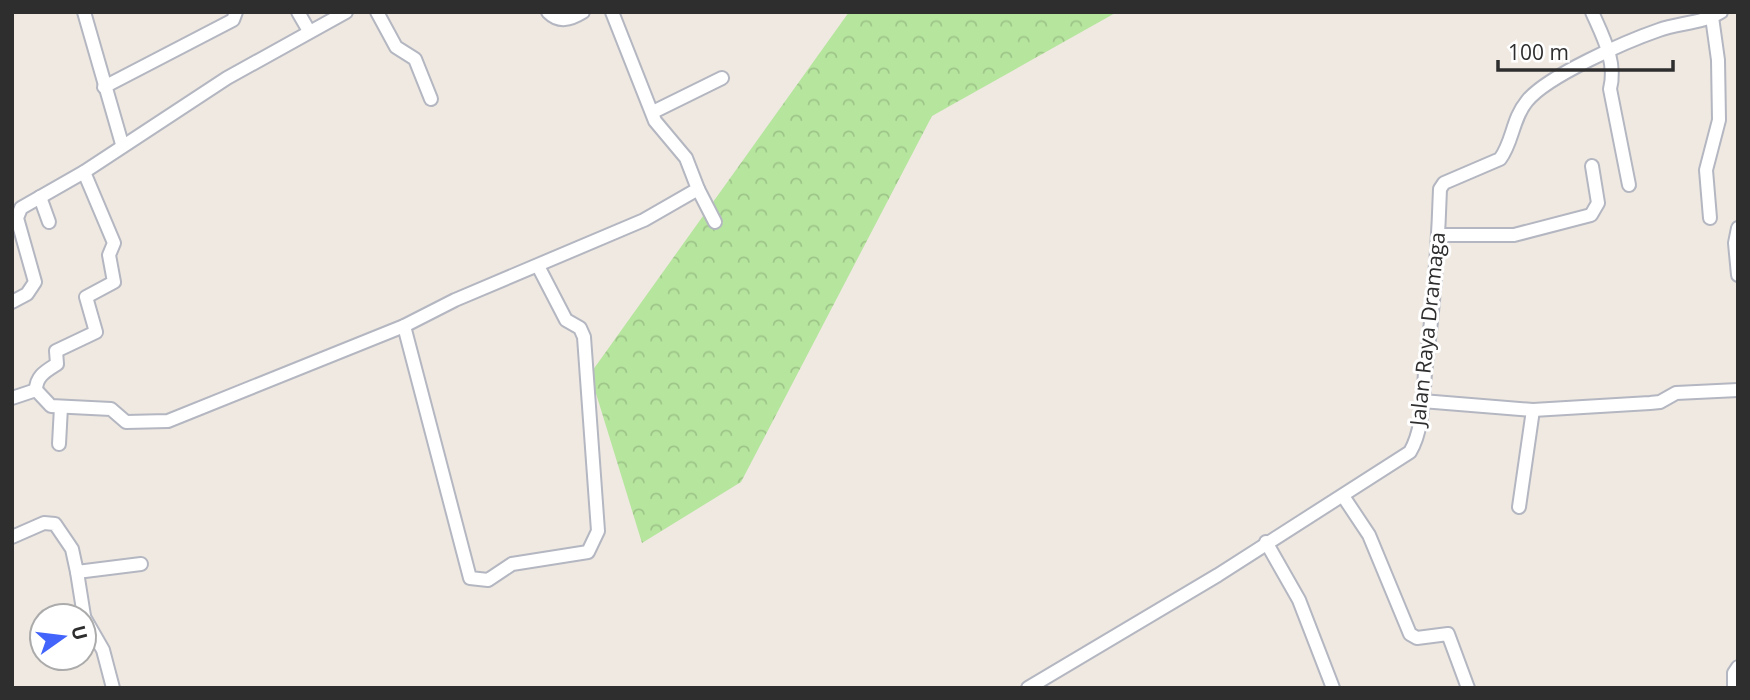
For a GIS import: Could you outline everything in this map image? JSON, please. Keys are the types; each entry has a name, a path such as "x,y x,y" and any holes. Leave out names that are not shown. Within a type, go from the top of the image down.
{"street":[{"path":"84,12 122,145"},
{"path":"104,87 233,20 236,12"},
{"path":"298,12 309,31"},
{"path":"12,302 27,294 35,282 18,214 40,197 84,172 227,78 346,12"},
{"path":"377,12 396,47 415,59 431,99"},
{"path":"548,12 558,20 570,20 583,12"},
{"path":"612,12 661,130 686,158 715,222"},
{"path":"1592,12 1610,53 1613,78 1610,89 1629,185"},
{"path":"1710,218 1706,170 1715,144 1719,109 1717,15"},
{"name":"Jalan Raya Dramaga","path":"1028,688 1343,496 1409,452 1416,437 1422,401 1439,236 1440,189 1444,183 1500,159 1506,152 1515,120 1542,86 1554,77 1658,30 1717,15"},
{"path":"653,112 722,78"},
{"path":"1439,236 1514,234 1591,215 1598,203 1592,166"},
{"path":"84,172 114,243 109,257 114,282 86,297 96,332 56,351 57,363 45,370 36,382 36,390 48,405 111,409 126,422 168,421 404,326 455,300 644,220 698,189"},
{"path":"40,197 49,222"},
{"path":"1738,228 1735,243 1738,275"},
{"path":"404,326 470,578 488,580 512,564 588,552 598,531 584,337 580,328 566,320 538,266"},
{"path":"12,398 36,390"},
{"path":"1422,401 1533,410 1650,403 1660,402 1676,393 1738,390"},
{"path":"59,444 61,407"},
{"path":"1519,507 1533,410"},
{"path":"1343,496 1369,535 1410,634 1417,638 1448,634 1468,688"},
{"path":"12,537 44,523 55,524 72,549 82,602"},
{"path":"1266,542 1299,600 1333,688"},
{"path":"77,572 141,564"},
{"path":"98,641 113,688"},
{"path":"1734,688 1734,674 1738,667"}],"green space":[{"path":"849,12 1117,12 932,116 741,482 642,543 590,374"}]}
